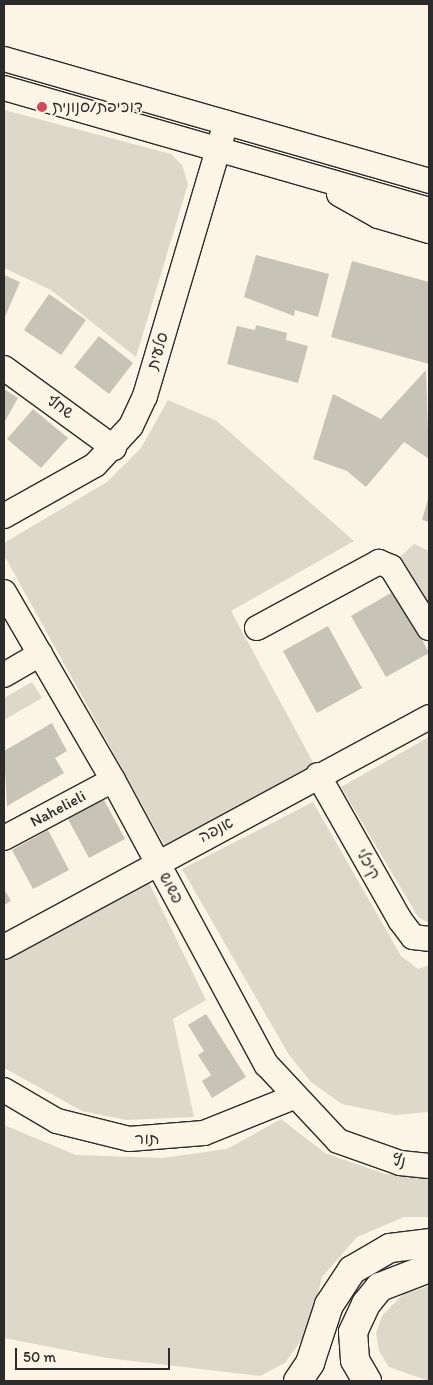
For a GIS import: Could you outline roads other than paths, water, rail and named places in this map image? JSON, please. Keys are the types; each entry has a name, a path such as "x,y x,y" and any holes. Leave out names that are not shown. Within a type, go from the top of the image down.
{"highway":[{"path":"298,1381 310,1363 329,1305 352,1270 390,1248 429,1243"},
{"path":"367,1381 355,1360 353,1332 366,1304 380,1287 429,1268"}],"street":[{"path":"4,59 429,181"},
{"path":"4,88 429,210"},
{"name":"סלעית","path":"4,516 95,465 114,448 131,426 145,396 226,123"},
{"path":"305,174 378,216 429,231"},
{"name":"שחף","path":"4,368 114,448"},
{"path":"257,628 379,562 391,567 429,628"},
{"name":"פשוש","path":"4,592 112,780 254,1042 294,1097 338,1141 369,1154"},
{"path":"4,675 40,654"},
{"name":"אנפה","path":"4,947 157,862 429,717"},
{"name":"קיכלי","path":"318,775 400,920 414,936 429,939"},
{"name":"Nahelieli","path":"4,838 112,780"},
{"name":"תור","path":"4,1090 57,1121 129,1139 204,1133 294,1097"},
{"name":"נץ","path":"369,1154 429,1166"}],"place":[{"name":"דוכיפת/סנונית","path":"42,107"}]}
